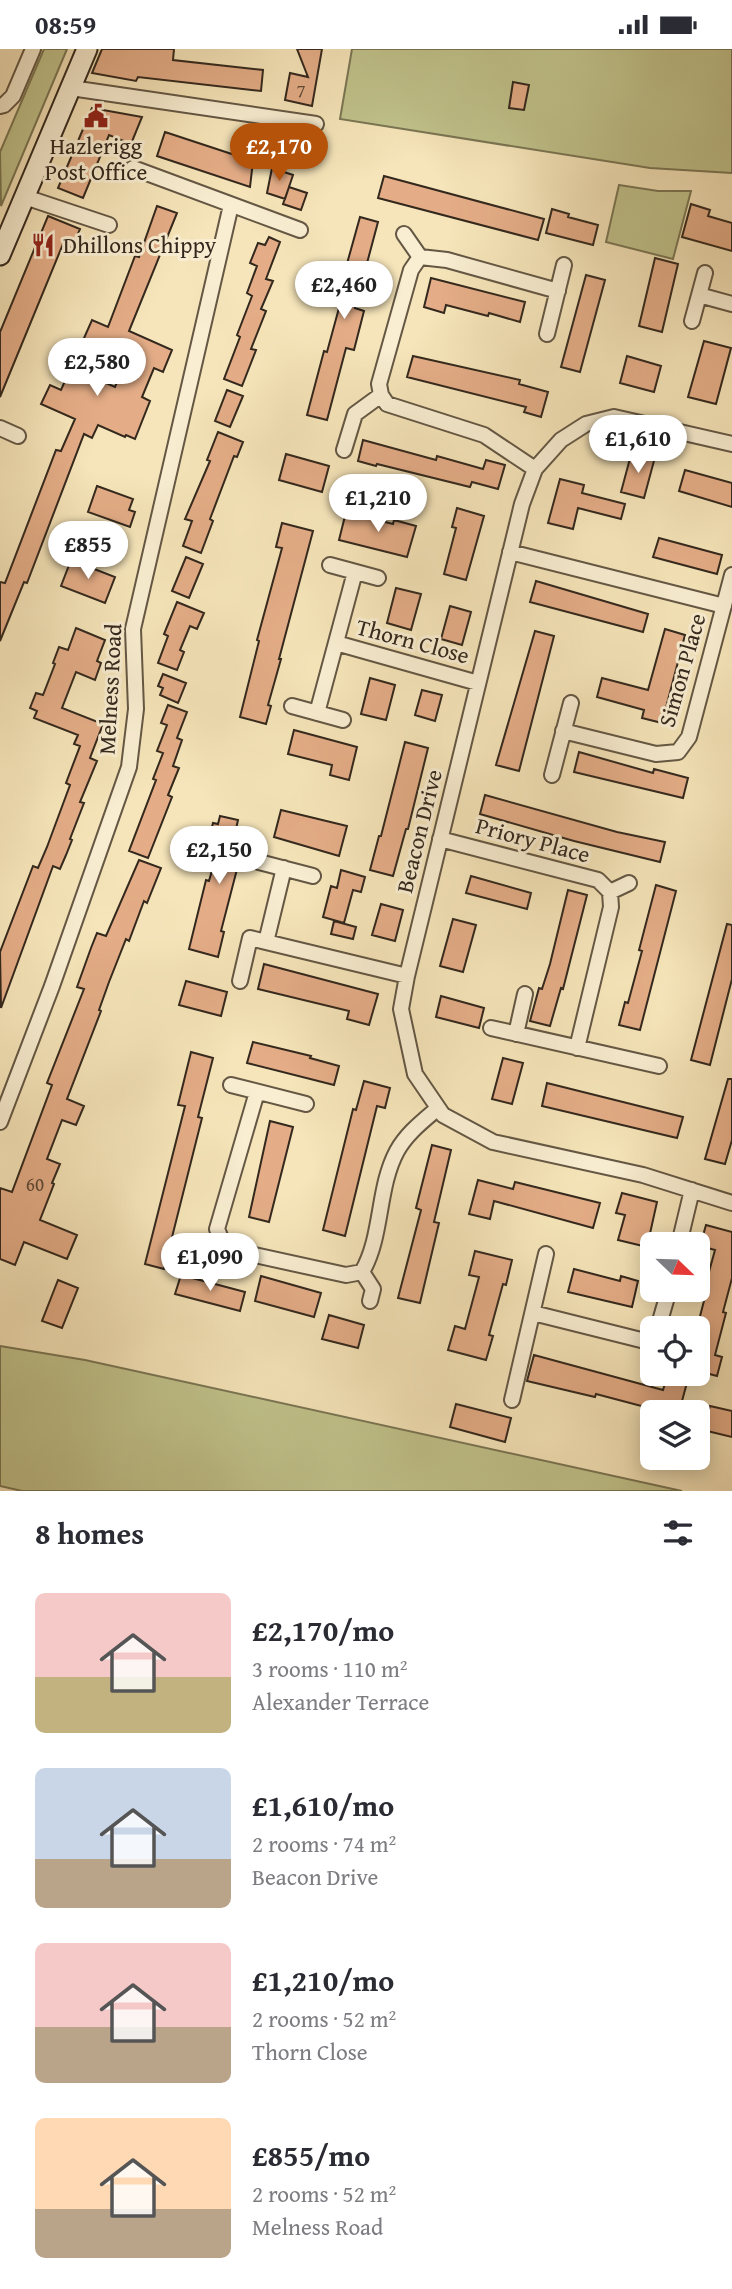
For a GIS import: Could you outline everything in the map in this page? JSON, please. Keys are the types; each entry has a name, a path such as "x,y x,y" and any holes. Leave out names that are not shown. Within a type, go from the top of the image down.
{"street":[{"path":"2,106 13,96 33,49"},
{"path":"0,255 87,49"},
{"path":"71,88 316,124"},
{"path":"133,168 300,230"},
{"path":"25,197 109,225"},
{"name":"Melness Road","path":"0,1122 52,986 129,768 136,709 133,629 231,205"},
{"path":"404,234 420,257 447,260 558,291"},
{"path":"420,257 411,270 379,384 381,395 387,404 484,435 535,469"},
{"path":"547,334 564,265"},
{"path":"692,321 705,273"},
{"path":"699,295 732,304"},
{"path":"344,450 355,414 381,395"},
{"name":"Beacon Drive","path":"732,444 614,417 586,424 561,440 535,469 522,504 510,552 401,1009 415,1074 443,1115 493,1142 643,1175 732,1203"},
{"path":"0,428 18,436"},
{"name":"Simon Place","path":"510,552 724,607"},
{"path":"330,565 378,578"},
{"name":"Thorn Close","path":"317,713 355,572"},
{"name":"Simon Place","path":"563,731 656,754 678,752 689,737 732,575"},
{"name":"Thorn Close","path":"336,643 478,683"},
{"path":"552,775 571,703"},
{"path":"292,706 342,720"},
{"name":"Priory Place","path":"440,839 598,880 610,892 611,907 578,1048"},
{"path":"259,862 313,876"},
{"path":"266,941 284,869"},
{"name":"Priory Place","path":"610,892 629,883"},
{"path":"240,981 250,938 407,976"},
{"path":"516,1034 525,994"},
{"path":"491,1028 659,1066"},
{"path":"231,1085 306,1104"},
{"path":"257,1092 217,1229 224,1246 346,1275 362,1272"},
{"path":"362,1272 369,1259 396,1153 407,1135 438,1108"},
{"path":"682,1232 692,1190"},
{"path":"193,1257 214,1253 224,1246"},
{"path":"512,1400 546,1254"},
{"path":"362,1272 373,1289 370,1301"},
{"path":"533,1313 640,1340"}],"green space":[{"path":"44,49 67,49 1,206 0,152"},
{"path":"352,49 732,49 732,173 650,168 340,119"},
{"path":"619,185 658,191 691,191 673,259 606,242"},
{"path":"0,1346 85,1360 682,1491 22,1491 0,1486"}],"building":[{"path":"102,49 174,49 173,60 263,70 261,91 138,77 136,81 92,73"},
{"path":"297,49 322,49 312,106 285,100 290,73 308,77"},
{"path":"513,82 529,85 524,110 509,108"},
{"path":"92,108 142,117 131,144 109,135 83,198 58,188"},
{"path":"165,132 253,161 250,187 157,156"},
{"path":"272,168 293,175 285,199 267,193"},
{"path":"384,176 544,219 538,240 378,198"},
{"path":"289,187 307,193 301,210 283,204"},
{"path":"691,204 710,210 708,216 732,223 732,251 682,237"},
{"path":"157,206 177,213 129,331 172,350 163,372 154,368 142,397 150,401 135,439 98,425 92,438 84,434 27,583 24,582 0,641 0,582 5,583 56,450 61,451 75,419 41,404 50,385 61,390 92,320 108,327 135,256 139,257","holes":["98,349 126,361 115,387 87,375"]},
{"path":"552,209 569,214 568,217 598,225 593,245 546,233"},
{"path":"48,216 80,229 72,248 63,244 0,397 0,332"},
{"path":"360,217 378,222 355,308 364,311 354,350 346,348 327,420 307,415 342,297 338,296"},
{"path":"269,237 280,242 266,279 273,281 261,309 266,311 251,349 256,350 242,386 224,379 252,296 247,293 257,266 250,263 258,243 265,245"},
{"path":"655,258 678,264 662,332 639,326"},
{"path":"586,275 605,280 580,372 561,367"},
{"path":"431,278 525,302 520,322 446,305 444,313 424,307"},
{"path":"704,341 731,348 716,404 688,397"},
{"path":"413,356 520,380 519,384 548,392 541,417 524,412 526,407 407,377"},
{"path":"627,356 661,366 654,392 620,383"},
{"path":"227,390 243,396 230,427 215,421"},
{"path":"218,432 243,442 237,457 234,456 210,519 213,521 201,553 183,546 192,521 185,519 210,461 207,460"},
{"path":"363,440 436,460 437,456 483,469 486,460 505,465 498,489 472,482 470,487 358,461"},
{"path":"632,451 655,457 644,498 621,492"},
{"path":"286,454 329,466 322,492 279,480"},
{"path":"685,470 732,483 732,507 679,491"},
{"path":"560,479 584,485 582,493 625,504 621,519 578,508 573,529 548,523"},
{"path":"97,486 133,499 129,510 135,512 130,527 88,512"},
{"path":"457,508 484,516 466,580 444,574 456,528 452,527"},
{"path":"346,512 393,524 394,520 416,526 407,557 339,540"},
{"path":"282,523 313,531 279,659 266,724 240,717 282,548 276,547"},
{"path":"659,538 722,555 717,574 653,557"},
{"path":"186,557 203,564 189,598 172,591"},
{"path":"71,560 115,577 105,603 61,586"},
{"path":"536,581 648,614 643,632 530,602"},
{"path":"396,588 421,594 411,630 387,623"},
{"path":"177,602 204,613 197,629 190,626 180,650 184,652 177,670 158,663 168,636 164,634"},
{"path":"450,606 471,612 462,645 441,639"},
{"path":"76,628 105,640 97,661 101,663 95,680 76,672 62,708 103,724 90,758 97,761 80,802 84,803 70,839 72,840 60,869 53,866 1,1008 0,952 33,866 38,868 47,847 70,785 66,783 80,746 74,744 78,735 34,718 37,711 30,708 36,693 43,695 59,647 68,650"},
{"path":"665,629 685,635 662,723 642,718 644,710 597,697 602,678 648,690"},
{"path":"535,631 554,636 519,771 496,765"},
{"path":"163,674 186,683 178,703 160,695 163,688 158,686"},
{"path":"370,678 395,685 386,720 361,714"},
{"path":"422,690 442,695 435,721 415,715"},
{"path":"168,705 187,712 177,738 182,740 173,766 179,768 168,795 172,797 148,858 129,851 156,780 153,779 163,753 157,751 167,725 161,723"},
{"path":"294,730 357,747 349,780 330,775 332,765 288,754"},
{"path":"405,742 428,748 393,876 370,870"},
{"path":"579,752 653,773 654,769 688,778 683,798 574,772"},
{"path":"485,795 617,832 665,842 660,862 480,814"},
{"path":"281,810 347,826 339,856 274,837"},
{"path":"220,816 238,820 236,829 251,833 246,853 243,852 236,873 221,931 224,932 218,957 189,949 206,880 209,881 219,846 208,843 213,823 218,824"},
{"path":"139,860 161,868 147,903 144,901 129,941 126,939 67,1099 84,1106 76,1125 62,1120 47,1159 60,1164 40,1220 77,1235 67,1259 24,1242 15,1265 0,1259 0,1188 12,1192 52,1085 47,1083 84,989 77,987 91,948 97,933 106,936"},
{"path":"341,870 365,877 361,892 353,890 344,923 323,917 331,886 337,888"},
{"path":"471,876 531,893 527,909 466,893"},
{"path":"656,885 676,891 640,1030 619,1025 642,951 639,950"},
{"path":"568,890 587,895 563,989 561,988 550,1026 530,1021 539,988 542,989 550,964"},
{"path":"381,904 403,910 395,941 372,935"},
{"path":"453,919 476,925 463,972 440,966"},
{"path":"334,921 356,927 353,939 331,934"},
{"path":"727,924 732,925 732,979 710,1065 691,1060"},
{"path":"264,964 378,994 369,1025 347,1019 349,1011 258,989"},
{"path":"186,981 227,992 221,1016 179,1005"},
{"path":"441,996 484,1008 479,1028 436,1017"},
{"path":"253,1042 311,1056 310,1058 339,1066 334,1085 247,1063"},
{"path":"191,1052 213,1058 198,1117 202,1118 164,1269 145,1264 185,1106 178,1105"},
{"path":"503,1058 523,1063 512,1104 492,1099"},
{"path":"728,1079 732,1079 732,1140 725,1164 705,1159"},
{"path":"364,1081 390,1088 385,1108 377,1106 345,1236 323,1230 353,1109 356,1110"},
{"path":"547,1083 683,1117 677,1138 542,1106"},
{"path":"270,1121 293,1127 269,1222 249,1217"},
{"path":"432,1145 451,1150 434,1222 439,1223 420,1303 398,1298 421,1210 416,1208"},
{"path":"478,1180 513,1189 515,1182 600,1203 593,1228 494,1201 490,1219 469,1214"},
{"path":"622,1193 657,1202 650,1232 640,1232 640,1245 618,1240 625,1215 616,1213"},
{"path":"706,1225 732,1232 732,1278 715,1355 722,1357 717,1376 710,1374 710,1316 700,1316 704,1302 710,1302 710,1268 715,1250 710,1249 710,1232 704,1232"},
{"path":"475,1251 512,1260 489,1335 493,1336 486,1360 448,1350 455,1326 465,1329 479,1277 469,1275"},
{"path":"574,1269 620,1281 621,1276 638,1281 632,1307 568,1292"},
{"path":"181,1275 245,1292 240,1311 175,1294"},
{"path":"261,1276 321,1293 314,1317 255,1301"},
{"path":"58,1280 78,1288 62,1328 42,1321"},
{"path":"329,1315 364,1325 358,1348 322,1339"},
{"path":"534,1355 640,1384 640,1386 663,1390 664,1386 686,1386 682,1400 640,1400 640,1406 527,1381"},
{"path":"456,1404 511,1418 505,1442 450,1427"},
{"path":"710,1406 732,1411 732,1437 710,1432"}],"place":[{"name":"Hazlerigg Post Office","path":"96,116"},
{"name":"Dhillons Chippy","path":"43,245"}]}
